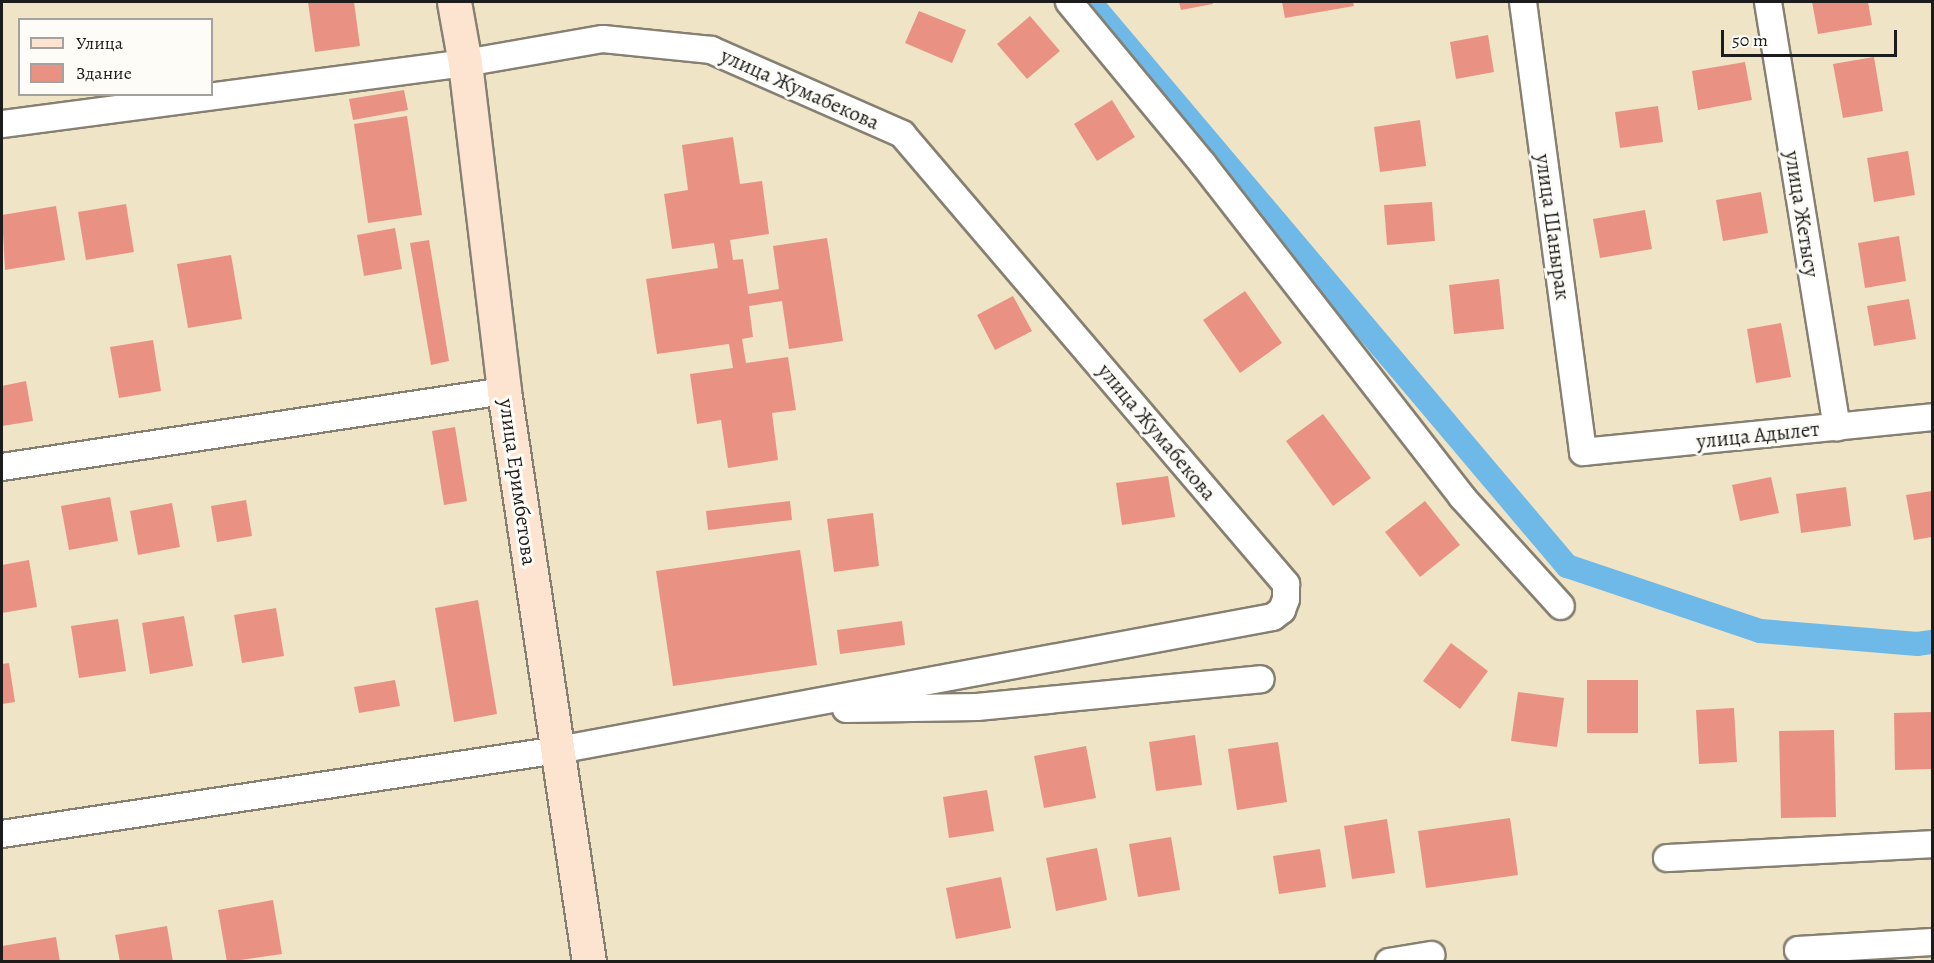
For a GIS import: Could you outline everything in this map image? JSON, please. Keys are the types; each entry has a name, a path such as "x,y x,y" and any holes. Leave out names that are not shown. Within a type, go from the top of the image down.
{"main road":[{"name":"улица Еримбетова","path":"454,2 465,63 504,391 589,962"}],"street":[{"path":"1069,2 1211,174 1462,497 1561,606"},
{"name":"улица Шанырак","path":"1523,2 1583,452"},
{"name":"улица Жетысу","path":"1768,2 1837,427"},
{"name":"улица Жумабекова","path":"2,124 465,63 603,39 711,50 902,134 1286,584 1286,599 1282,610 1274,617 771,711"},
{"path":"2,467 504,391"},
{"name":"улица Адылет","path":"1583,452 1932,417"},
{"path":"2,834 558,750 771,711 977,707 1262,679"},
{"path":"1667,858 1932,844"},
{"path":"1798,950 1932,942"},
{"path":"1389,962 1431,955"}],"building":[{"path":"308,2 354,2 360,46 315,52"},
{"path":"1179,2 1212,2 1213,4 1181,10"},
{"path":"1282,2 1353,2 1354,6 1285,18"},
{"path":"1812,2 1868,2 1872,25 1818,34"},
{"path":"919,11 966,30 952,63 905,43"},
{"path":"1030,16 1060,51 1027,79 997,44"},
{"path":"1488,35 1494,72 1456,79 1450,42"},
{"path":"1874,57 1883,111 1843,118 1833,64"},
{"path":"1745,62 1752,100 1698,110 1692,71"},
{"path":"404,90 408,110 353,120 349,99"},
{"path":"1112,100 1135,137 1097,161 1074,124"},
{"path":"1658,106 1663,142 1620,148 1615,112"},
{"path":"407,116 422,215 368,223 354,124"},
{"path":"1420,120 1426,166 1380,172 1374,127"},
{"path":"733,137 740,184 762,181 769,234 730,240 733,260 743,259 748,294 779,289 773,246 827,238 843,341 789,349 782,301 749,306 753,337 742,339 746,363 788,357 796,410 772,413 778,460 728,468 721,420 697,424 690,374 733,368 729,344 657,354 646,279 718,268 714,243 672,249 664,194 688,190 682,145"},
{"path":"1908,151 1915,195 1874,202 1867,158"},
{"path":"1761,192 1768,233 1723,241 1716,200"},
{"path":"1432,202 1435,241 1387,245 1384,205"},
{"path":"126,204 134,252 86,260 78,212"},
{"path":"56,206 65,260 5,270 2,215"},
{"path":"1645,210 1652,249 1600,258 1593,219"},
{"path":"395,228 402,269 364,276 357,235"},
{"path":"1899,236 1906,281 1865,288 1858,243"},
{"path":"429,240 449,361 431,365 410,243"},
{"path":"231,255 242,319 188,328 177,264"},
{"path":"1499,279 1504,329 1454,334 1449,285"},
{"path":"1245,291 1282,343 1240,373 1203,320"},
{"path":"1013,296 1032,331 995,350 977,315"},
{"path":"1909,299 1916,339 1874,346 1867,306"},
{"path":"1781,323 1791,377 1756,383 1747,329"},
{"path":"153,340 161,391 119,398 110,347"},
{"path":"26,381 33,421 2,426 2,386"},
{"path":"1323,414 1371,478 1333,506 1286,441"},
{"path":"455,427 467,501 444,505 432,431"},
{"path":"1168,476 1175,517 1122,525 1116,483"},
{"path":"1771,477 1779,513 1740,521 1732,485"},
{"path":"1846,487 1851,526 1801,533 1796,494"},
{"path":"1932,491 1932,537 1914,540 1906,495"},
{"path":"110,497 118,541 69,550 61,506"},
{"path":"246,500 252,536 217,542 211,506"},
{"path":"790,501 792,520 708,530 706,511"},
{"path":"1425,501 1460,545 1420,577 1385,532"},
{"path":"172,503 180,547 138,555 130,511"},
{"path":"873,513 879,566 834,572 827,519"},
{"path":"800,550 817,665 673,686 656,571"},
{"path":"29,560 37,607 2,613 2,565"},
{"path":"478,600 497,714 454,722 435,608"},
{"path":"276,608 284,656 242,663 234,615"},
{"path":"184,616 193,666 150,674 142,623"},
{"path":"118,619 126,671 79,678 71,626"},
{"path":"902,621 905,645 840,654 837,630"},
{"path":"1451,643 1488,671 1460,709 1423,681"},
{"path":"9,663 15,702 2,704 2,664"},
{"path":"395,680 400,706 359,713 354,687"},
{"path":"1587,680 1638,680 1638,733 1587,733"},
{"path":"1518,692 1564,698 1557,747 1511,741"},
{"path":"1734,708 1737,762 1699,764 1696,710"},
{"path":"1932,712 1932,769 1895,770 1894,713"},
{"path":"1834,730 1836,817 1781,818 1779,731"},
{"path":"1195,735 1202,785 1156,791 1149,742"},
{"path":"1278,742 1287,802 1237,810 1228,749"},
{"path":"1086,746 1096,798 1044,808 1034,756"},
{"path":"987,790 994,831 949,838 943,797"},
{"path":"1510,818 1518,875 1426,888 1418,831"},
{"path":"1387,819 1395,873 1352,879 1344,826"},
{"path":"1171,837 1180,890 1138,897 1129,844"},
{"path":"1097,848 1107,900 1056,911 1046,858"},
{"path":"1320,849 1326,887 1279,894 1273,856"},
{"path":"1001,877 1011,928 956,939 946,888"},
{"path":"273,900 282,954 227,962 218,910"},
{"path":"167,926 173,962 120,962 115,935"},
{"path":"56,937 60,962 2,962 2,946"}],"waterway":[{"path":"1090,2 1567,566 1760,631 1917,644 1932,642"}]}
